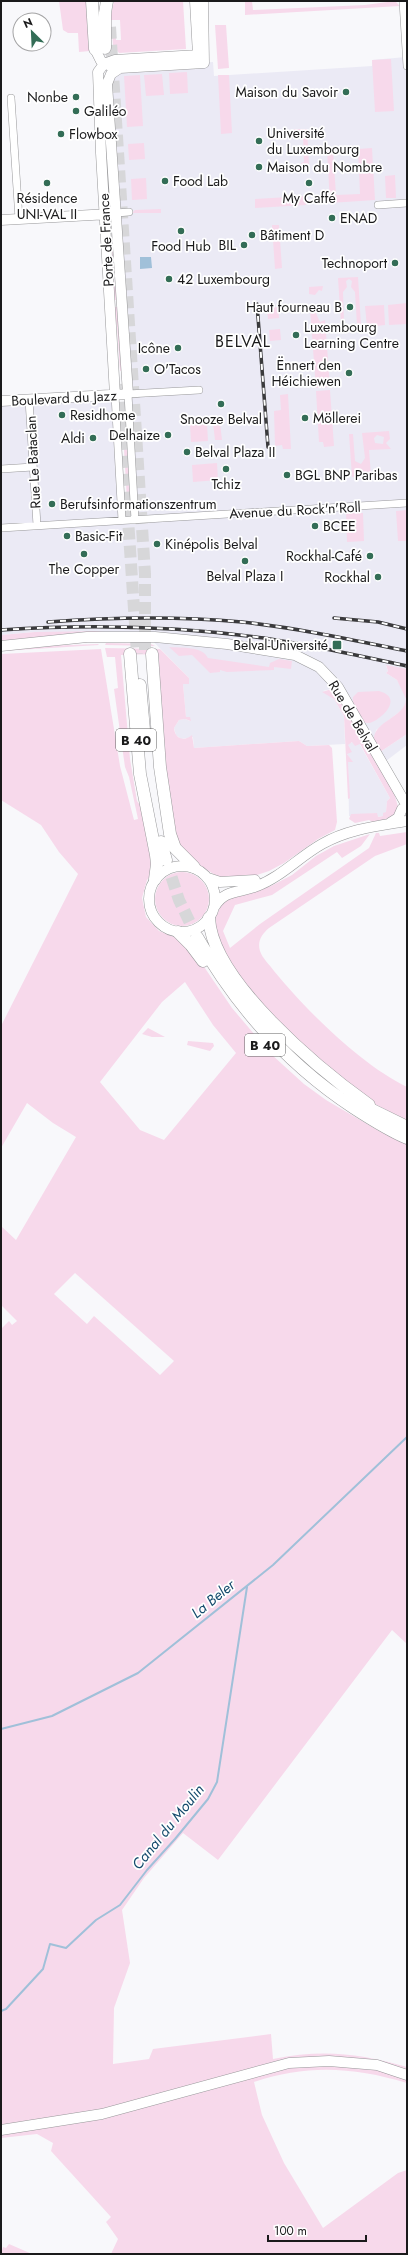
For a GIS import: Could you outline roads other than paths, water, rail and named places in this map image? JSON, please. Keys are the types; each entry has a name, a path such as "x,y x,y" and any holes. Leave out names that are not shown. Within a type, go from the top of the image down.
{"highway":[{"path":"92,1 100,49"},
{"path":"100,49 107,1"},
{"name":"B 40","path":"141,654 147,771 160,838 168,860"},
{"name":"B 40","path":"141,654 170,834 175,848 194,868"},
{"name":"B 40","path":"141,654 140,774 156,855 157,864 155,879"},
{"name":"B 40","path":"209,918 212,940 241,985 265,1015 322,1068 383,1121"},
{"name":"B 40","path":"178,932 196,951 215,981 246,1022 284,1064 328,1099 354,1114 383,1121"},
{"name":"B 40","path":"199,936 231,991 278,1048 313,1079 383,1121"},
{"path":"383,1121 407,1127"},
{"path":"383,1121 407,1138"}],"main road":[{"path":"195,1 200,58"},
{"path":"200,58 203,1"},
{"path":"100,49 106,64 200,58"},
{"path":"100,49 120,64"},
{"path":"97,81 100,49"},
{"name":"Porte de France","path":"106,64 98,72 97,81 115,395"},
{"name":"Porte de France","path":"106,64 128,394"},
{"path":"107,84 111,74 120,64"},
{"path":"1,220 116,213"},
{"name":"Boulevard du Jazz","path":"1,401 128,394"},
{"name":"Rue de Belval","path":"1,646 102,636 176,638 227,644 295,655 319,667 338,686 396,788 404,807 406,822"},
{"path":"389,824 398,818 404,807"},
{"path":"214,906 231,892 257,886 275,876 333,838 352,831 406,822"},
{"path":"208,878 215,891 214,906 209,918 196,929 178,932 162,926 151,912 149,895 155,879 168,868 181,866 194,868 208,878 220,882 244,882 275,876"},
{"path":"1,2130 102,2114 289,2063 329,2062 377,2065 407,2075"}],"street":[{"path":"403,1 407,66"},
{"path":"11,98 19,219"},
{"path":"378,205 407,203"},
{"path":"116,213 129,212"},
{"path":"128,394 199,390"},
{"name":"Porte de France","path":"128,394 135,520"},
{"name":"Porte de France","path":"115,395 122,520"},
{"name":"Rue Le Bataclan","path":"29,400 37,525"},
{"path":"1,469 34,467"},
{"name":"Avenue du Rock'n'Roll","path":"1,528 407,503"}],"water":[{"path":"140,257 151,257 152,268 140,269"}],"waterway":[{"name":"La Beler","path":"1,1729 52,1716 138,1673 273,1565 407,1437"},
{"name":"Canal du Moulin","path":"1,2011 6,2009 43,1969 50,1944 66,1948 96,1920 120,1905 147,1870 208,1799 217,1782 247,1587"}],"tunnel":[{"path":"110,27 145,574 145,654"},
{"path":"119,384 137,654"},
{"path":"166,860 179,900 197,937"}],"railway":[{"path":"257,304 268,447"},
{"path":"48,622 145,618 218,620 305,631 407,651"},
{"path":"334,618 378,622 407,629"},
{"path":"1,630 67,627 133,627 199,631 282,641 407,666"}],"place":[{"name":"Maison du Savoir","path":"346,92"},
{"name":"Nonbe","path":"76,97"},
{"name":"Galiléo","path":"76,111"},
{"name":"Flowbox","path":"61,134"},
{"name":"Université du Luxembourg","path":"259,141"},
{"name":"Maison du Nombre","path":"259,167"},
{"name":"Food Lab","path":"165,181"},
{"name":"Résidence UNI-VAL II","path":"47,183"},
{"name":"My Caffé","path":"309,183"},
{"name":"ENAD","path":"332,218"},
{"name":"Food Hub","path":"181,231"},
{"name":"Bâtiment D","path":"252,235"},
{"name":"BIL","path":"244,245"},
{"name":"Technoport","path":"395,263"},
{"name":"42 Luxembourg","path":"169,279"},
{"name":"Haut fourneau B","path":"350,307"},
{"name":"Luxembourg Learning Centre","path":"296,335"},
{"name":"Icône","path":"178,348"},
{"name":"O'Tacos","path":"146,369"},
{"name":"Ënnert den Héichiewen","path":"349,373"},
{"name":"Snooze Belval","path":"221,404"},
{"name":"Residhome","path":"62,415"},
{"name":"Möllerei","path":"305,418"},
{"name":"Delhaize","path":"168,435"},
{"name":"Aldi","path":"93,438"},
{"name":"Belval Plaza II","path":"187,452"},
{"name":"Tchiz","path":"226,469"},
{"name":"BGL BNP Paribas","path":"287,475"},
{"name":"Berufsinformationszentrum","path":"52,504"},
{"name":"BCEE","path":"315,526"},
{"name":"Basic-Fit","path":"67,536"},
{"name":"Kinépolis Belval","path":"157,544"},
{"name":"The Copper","path":"84,554"},
{"name":"Rockhal-Café","path":"370,556"},
{"name":"Belval Plaza I","path":"245,561"},
{"name":"Rockhal","path":"378,577"},
{"name":"Belval-Université","path":"337,645"}],"district":[{"name":"BELVAL","path":"243,341"}]}
